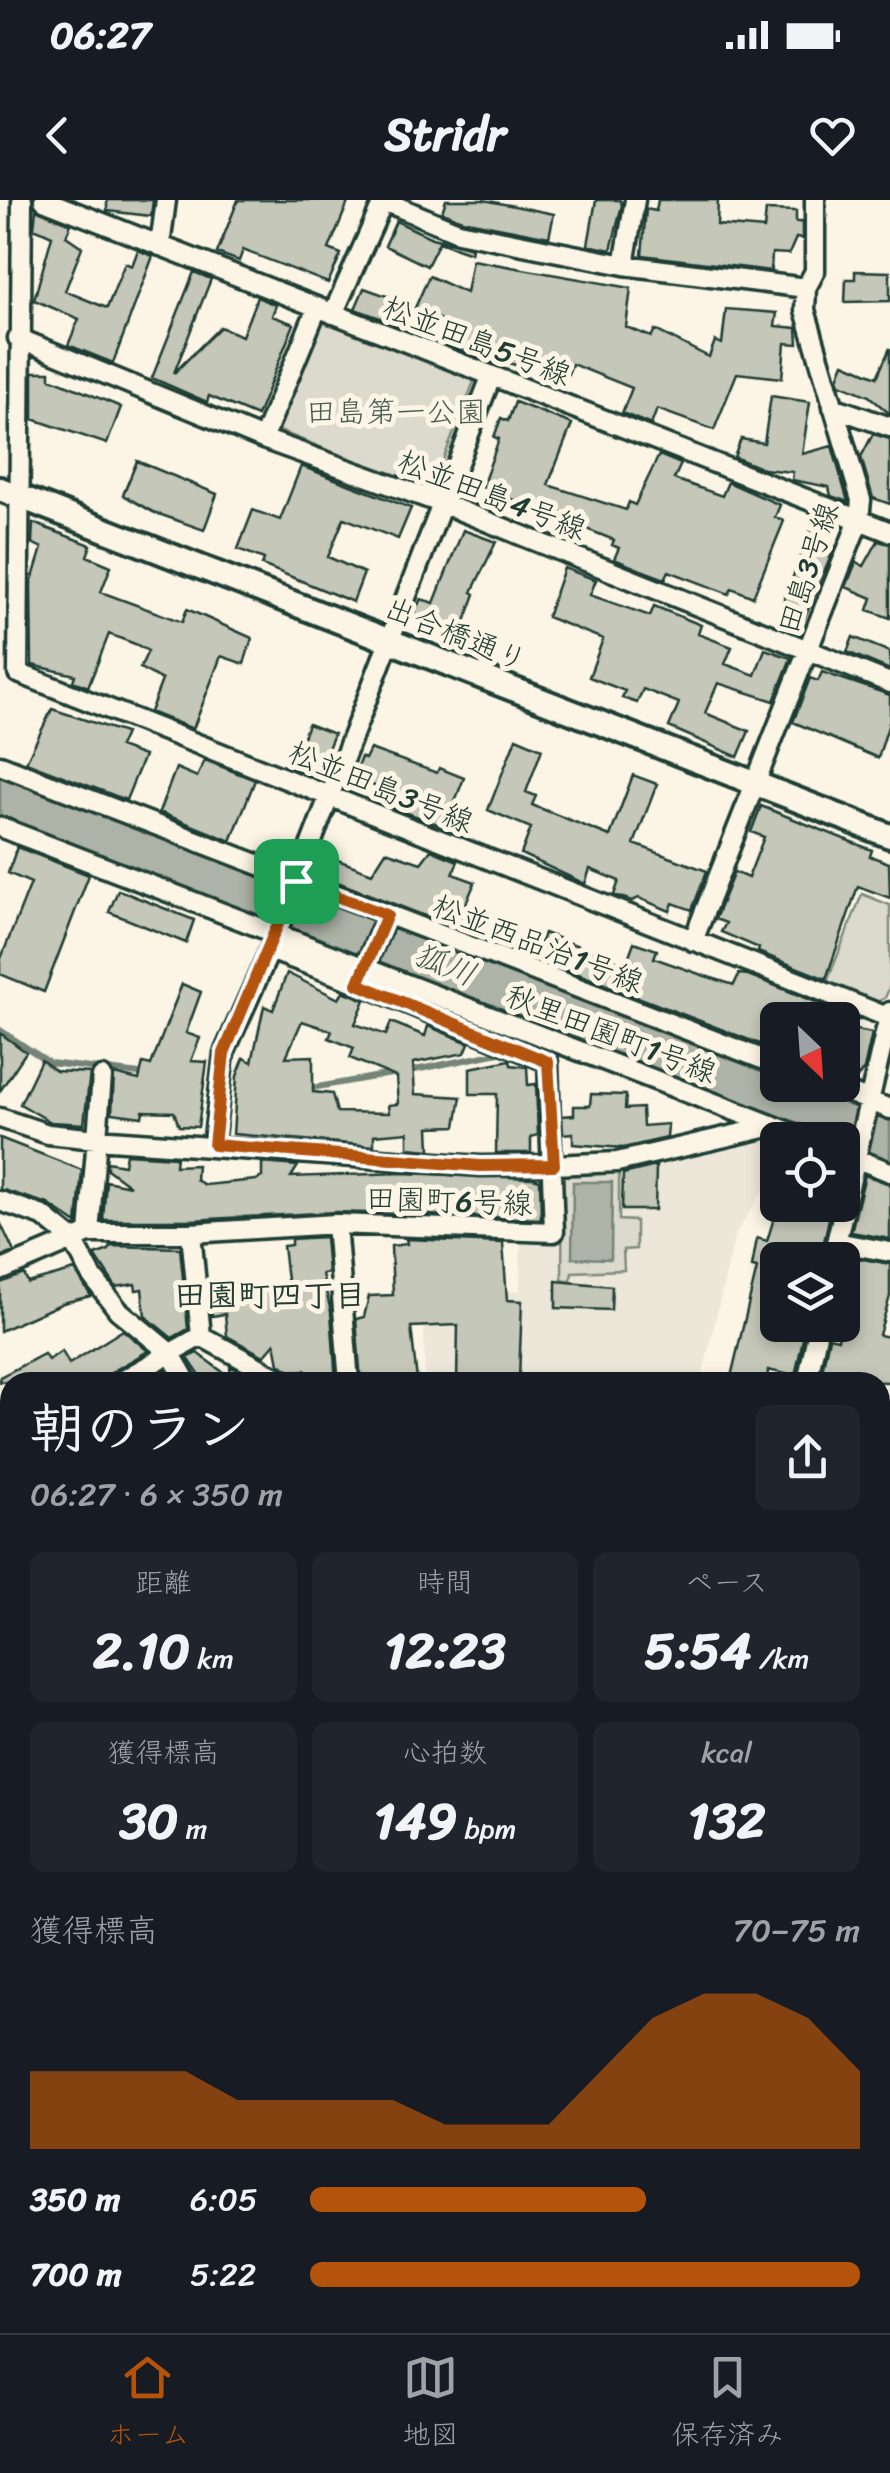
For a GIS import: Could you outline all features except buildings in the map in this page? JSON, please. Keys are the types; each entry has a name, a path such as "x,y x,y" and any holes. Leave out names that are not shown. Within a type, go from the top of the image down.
{"street":[{"path":"8,492 22,200"},
{"name":"松並田島5号線","path":"44,200 890,532"},
{"path":"160,246 166,200"},
{"path":"262,439 384,200 458,232 624,265 806,288"},
{"path":"624,265 636,200"},
{"name":"田島3号線","path":"692,941 859,520 860,500 805,310 806,288 815,271 816,200"},
{"name":"松並田島4号線","path":"18,338 262,439 441,503 890,683"},
{"path":"214,1145 224,1053 275,938 387,638 491,377"},
{"path":"833,407 890,426"},
{"name":"出合橋通り","path":"8,492 890,836"},
{"name":"松並田島3号線","path":"8,492 18,673 889,1016"},
{"name":"松並西品治1号線","path":"0,766 385,920 760,1058"},
{"path":"0,827 364,971 548,1062 554,1165"},
{"path":"364,971 385,920"},
{"name":"秋里田園町1号線","path":"364,971 762,1122"},
{"path":"860,1125 889,1016"},
{"path":"102,1077 81,1236 92,1276 118,1310 171,1354 181,1372"},
{"path":"860,1100 890,1109"},
{"path":"0,1118 48,1134 96,1139 480,1166 617,1162 760,1129"},
{"path":"860,1158 890,1172"},
{"name":"田園町6号線","path":"336,1224 554,1232 554,1165"},
{"path":"0,1201 43,1216 81,1236"},
{"path":"0,1271 81,1236 336,1224 348,1372"},
{"path":"191,1233 202,1336"},
{"path":"860,1251 890,1252"},
{"path":"138,1372 202,1336"},
{"path":"202,1336 267,1372"},
{"path":"809,1372 815,1342"}],"shaded area":[{"path":"760,1136 760,1196 735,1235 703,1372 425,1372 423,1296 520,1291 521,1238 559,1238 561,1171"}],"green space":[{"name":"田島第一公園","path":"320,318 475,379 431,491 277,430"},
{"path":"862,894 890,905 890,986 885,998 877,1002 827,982"},
{"path":"563,1172 619,1172 619,1220 636,1221 636,1249 623,1250 624,1270 572,1272 571,1280 562,1280"}],"water":[{"name":"狐川","path":"0,775 760,1069 760,1102 849,1103 890,1121 890,1162 860,1150 860,1122 787,1122 0,816"},
{"path":"573,1182 612,1182 611,1259 572,1258"}],"waterway":[{"path":"0,1030 50,1063 148,1075"},
{"path":"410,1071 504,1052"},
{"path":"306,1089 397,1073"}],"district":[{"name":"田園町四丁目","path":"270,1295"}],"route":[{"path":"296,881 387,915 358,984 548,1062 554,1165 480,1166 214,1145 224,1053 296,881"}]}
